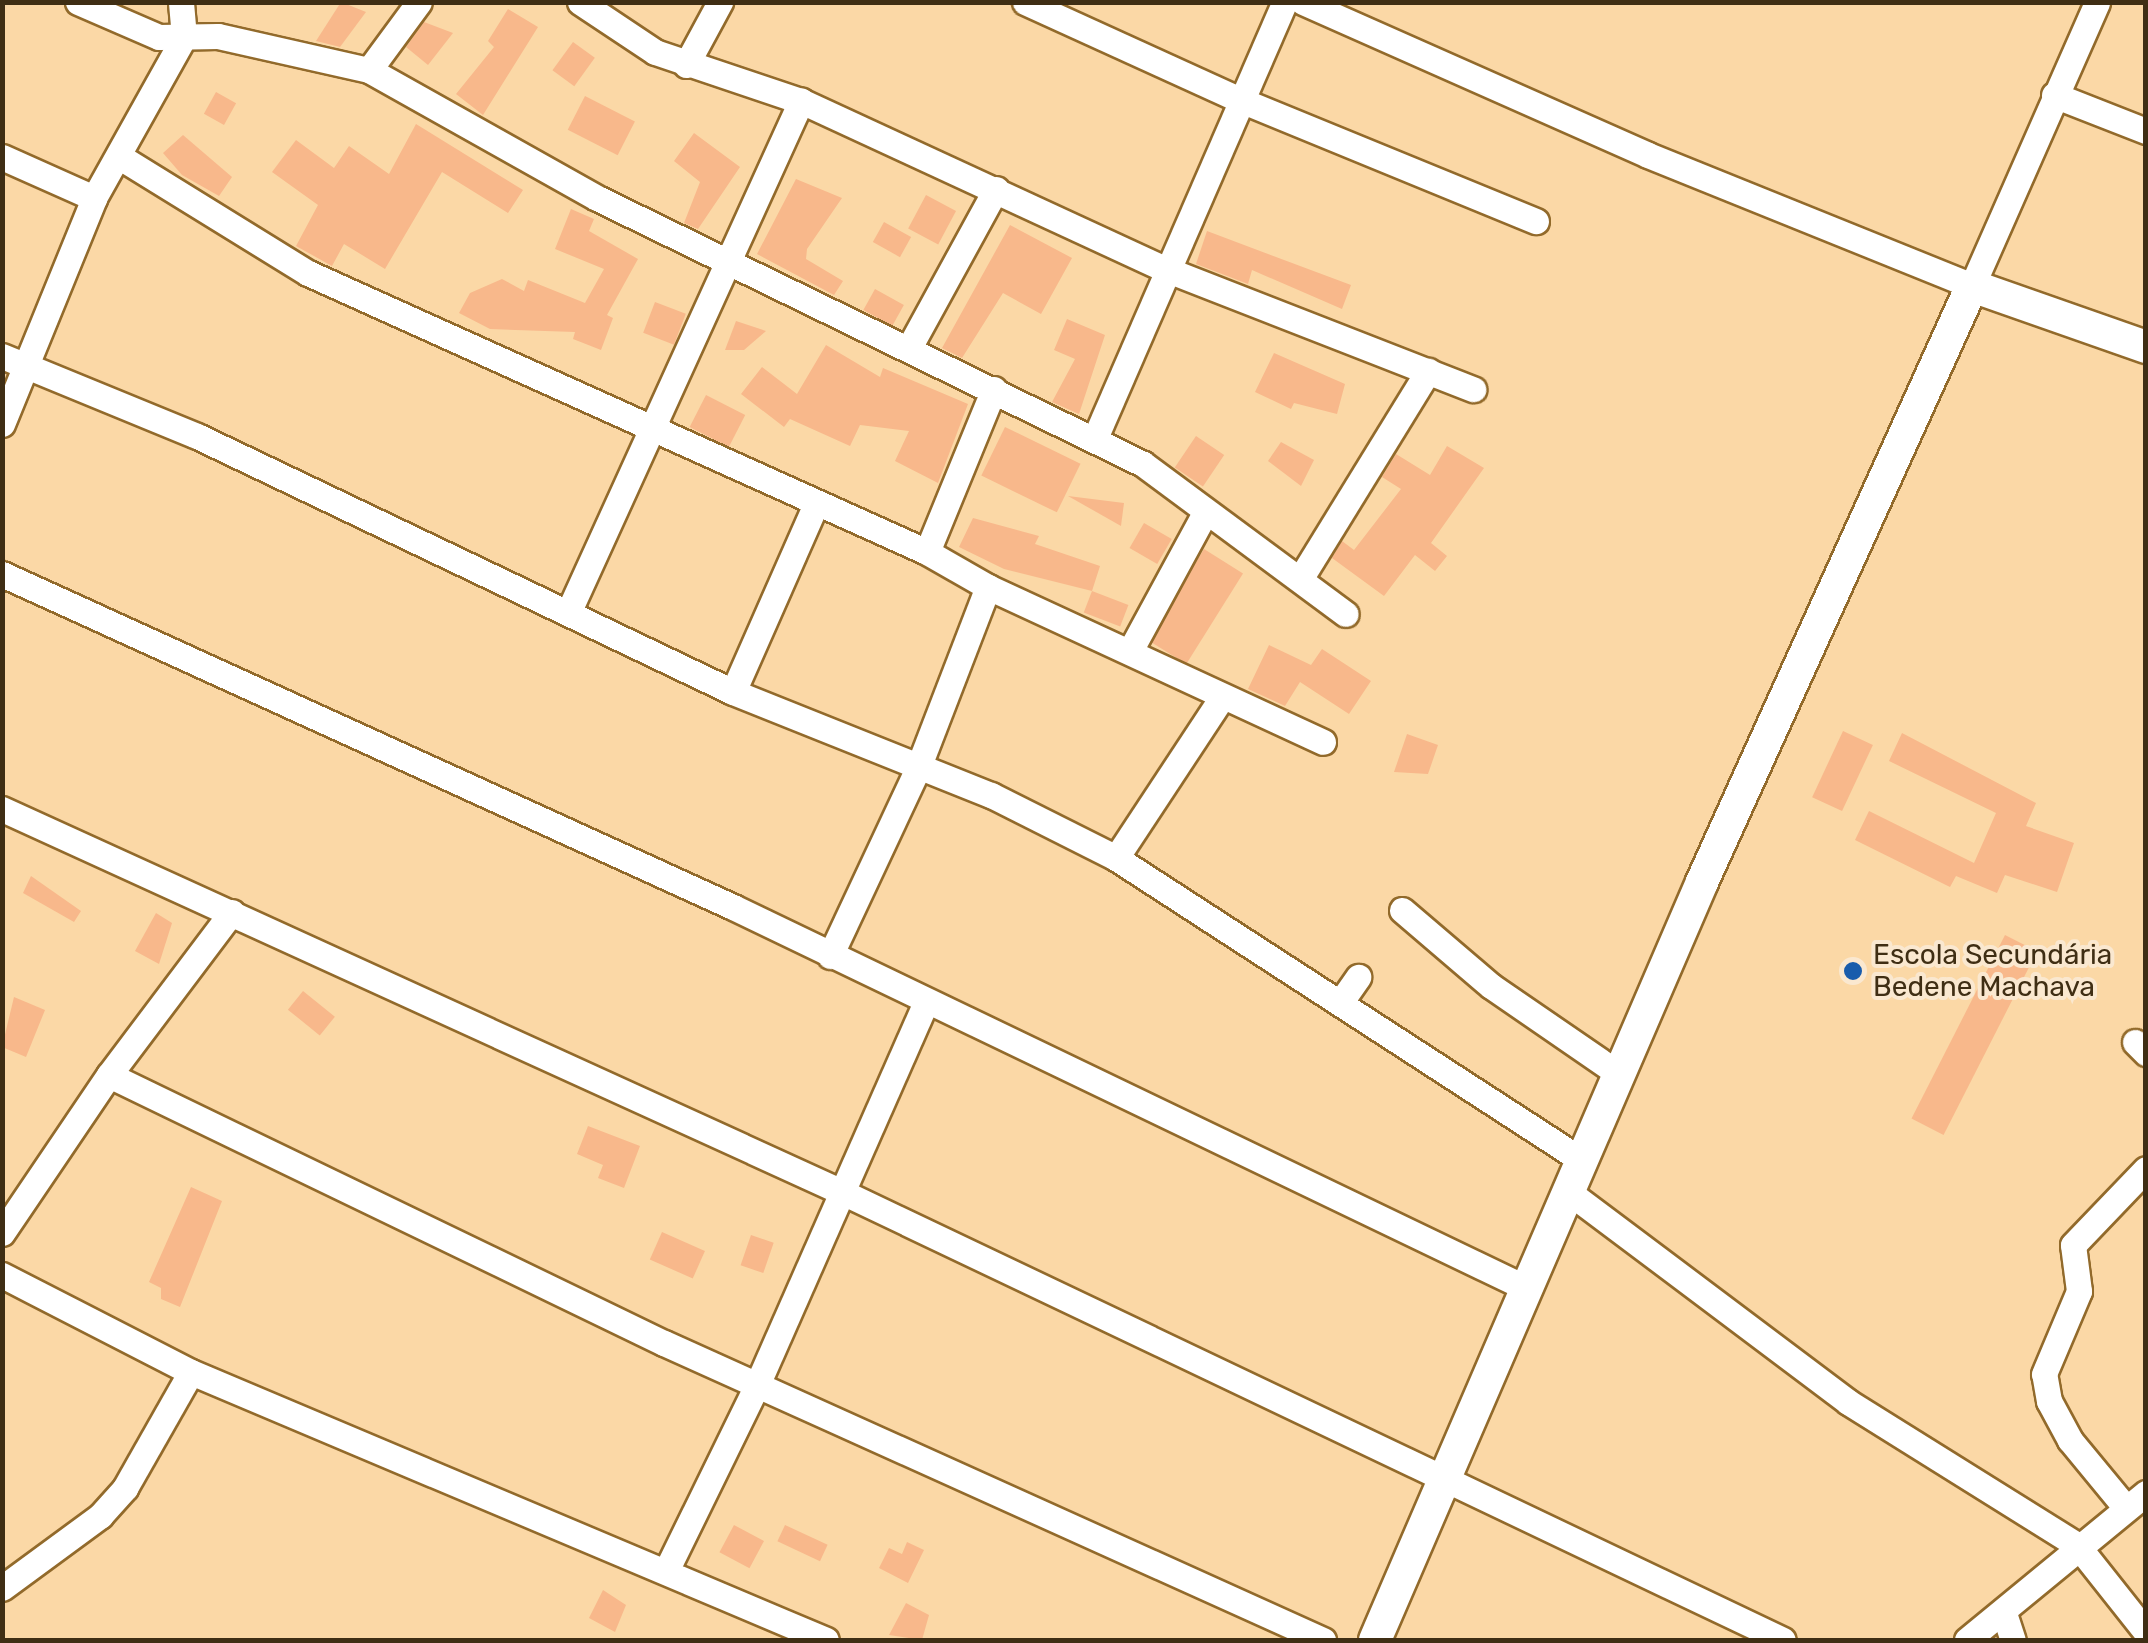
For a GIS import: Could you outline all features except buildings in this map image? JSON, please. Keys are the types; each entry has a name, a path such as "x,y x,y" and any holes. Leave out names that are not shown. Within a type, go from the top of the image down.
{"street":[{"path":"78,2 132,28 184,37 218,36 369,70 598,198 1096,438 1302,576 1346,614"},
{"path":"2,424 14,362 94,198 184,37 181,2"},
{"path":"369,70 419,2"},
{"path":"580,2 686,65 801,101 1166,269 1473,388"},
{"path":"686,65 720,2"},
{"path":"1025,2 1238,99 1536,221"},
{"path":"1096,438 1238,99 1285,2"},
{"path":"1303,2 1648,156 1972,286 2146,347"},
{"path":"1375,1640 1446,1483 1619,1074 2097,2"},
{"path":"2054,95 2146,132"},
{"path":"568,614 801,101"},
{"path":"2,157 94,198"},
{"path":"120,157 308,274 927,552 988,587 1322,742"},
{"path":"910,346 996,189"},
{"path":"14,362 197,436 733,692 991,795 1116,858 1583,1161"},
{"path":"1302,576 1428,370"},
{"path":"927,552 994,389"},
{"path":"733,692 816,504"},
{"path":"1130,651 1206,510"},
{"path":"2,574 830,956 1526,1288"},
{"path":"830,956 918,768 988,587"},
{"path":"1116,858 1222,697"},
{"path":"2,810 840,1191 1446,1483 1783,1640"},
{"path":"1402,910 1491,986 1619,1074"},
{"path":"2,1233 109,1075 232,912"},
{"path":"1340,1003 1358,976"},
{"path":"666,1571 757,1386 926,1002"},
{"path":"109,1075 757,1386 1323,1640"},
{"path":"1967,1640 2136,1500 2070,1440 2049,1401 2044,1374 2079,1291 2074,1245 2146,1169"},
{"path":"1570,1192 1848,1402 2077,1545 2146,1632"},
{"path":"2,1276 191,1372 826,1640"},
{"path":"2,1588 100,1516 125,1488 191,1372"},
{"path":"2004,1613 2013,1640"}],"place":[{"name":"Escola Secundária Bedene Machava","path":"1853,971"}]}
